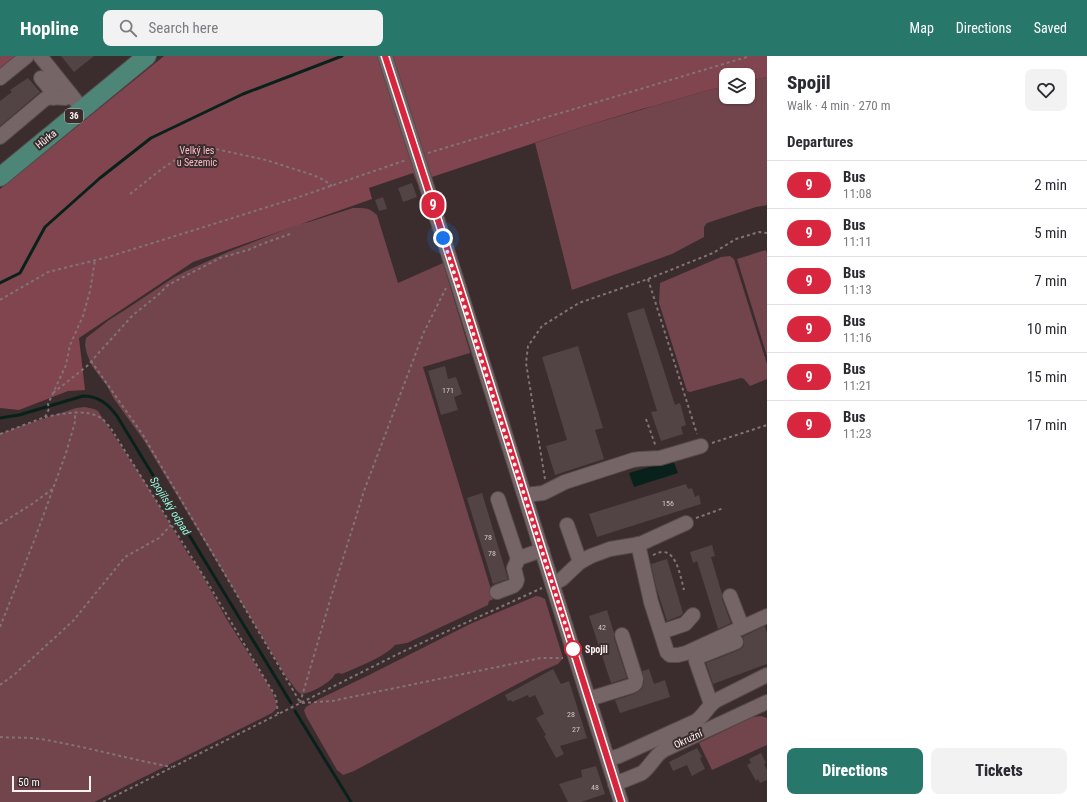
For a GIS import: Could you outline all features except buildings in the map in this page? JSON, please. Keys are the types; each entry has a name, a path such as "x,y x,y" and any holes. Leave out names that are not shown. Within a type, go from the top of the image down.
{"main road":[{"name":"Hůrka","path":"0,177 147,56"}],"street":[{"path":"0,78 27,56"},
{"path":"40,56 82,109"},
{"path":"385,56 621,802"},
{"path":"41,78 50,90 53,98"},
{"path":"0,137 46,99 65,98 71,95"},
{"path":"525,495 543,493 564,482 633,460 660,458 701,446"},
{"path":"497,592 516,583 517,580 514,568 518,557 498,499"},
{"path":"553,584 562,579 580,562 602,552 638,544 686,523"},
{"path":"567,525 580,562"},
{"path":"638,544 650,597 668,654 678,655 767,616"},
{"path":"518,557 542,550"},
{"path":"730,596 742,627"},
{"path":"661,632 685,624 693,615"},
{"path":"589,699 635,684 636,679 622,635"},
{"path":"711,704 696,659 736,642"},
{"path":"608,759 619,756 696,721 711,704 717,700 767,675"},
{"name":"Okružní","path":"615,784 642,773 664,750 767,702"}],"path":[{"path":"0,300 48,272 95,260 218,223 332,186 417,156 750,56"},
{"path":"130,194 163,168 195,147 202,146 266,160 313,175 332,186"},
{"path":"547,490 526,363 528,346 542,326 579,303 648,279 713,253 736,239 759,232 767,233"},
{"path":"53,393 87,366 133,315 168,285 220,258 248,250 290,234"},
{"path":"45,417 49,409 48,404 66,365 70,345 83,316 90,291 95,260"},
{"path":"300,703 364,491 424,334 448,284 456,278"},
{"path":"648,279 701,446 767,426"},
{"path":"91,361 143,435 300,703"},
{"path":"0,434 45,417 63,413 76,412 95,414 102,418 110,427 171,524 266,679 276,697 278,714"},
{"path":"0,627 54,488 75,422 76,412"},
{"path":"646,419 660,458"},
{"path":"0,524 54,488"},
{"path":"686,523 724,508"},
{"path":"0,685 15,674 73,621 125,558 158,538 171,524"},
{"path":"642,558 661,552 669,554 675,560 684,590"},
{"path":"103,802 402,652 553,584"},
{"path":"300,703 332,701 541,658 576,658"},
{"path":"0,737 39,739 172,767"}],"shaded area":[{"path":"767,77 767,205 756,207 707,223 704,227 704,237 672,254 572,290 535,143 582,127 719,88 719,104 755,104 755,80"},
{"path":"353,208 369,209 377,215 398,283 443,263 470,353 423,367 494,599 489,601 488,605 407,643 395,645 385,653 363,665 342,674 335,674 330,680 320,687 310,692 301,694 285,675 143,439 92,366 85,345 86,338 109,320 186,271 228,252 299,224"},
{"path":"766,250 767,254 767,356 737,259"},
{"path":"730,256 734,259 767,364 767,379 750,386 744,379 741,378 690,392 687,391 659,303 660,283 721,257"},
{"path":"85,407 98,411 146,484 188,554 199,569 226,618 272,691 277,708 272,713 94,802 0,802 0,434 76,408"},
{"path":"673,460 678,473 634,487 629,473"},
{"path":"536,596 545,599 563,658 558,664 542,671 354,771 343,775 337,770 306,716 304,710 306,707 319,699 470,624"},
{"path":"761,716 767,718 767,745 712,770 699,743 753,717"}],"green space":[{"path":"0,56 19,56 0,72"},
{"name":"Velký les u Sezemic","path":"164,56 767,56 767,77 755,80 755,68 719,68 719,88 582,127 417,182 413,173 369,188 372,199 193,262 79,338 85,390 68,391 19,410 0,408 0,189"}],"waterway":[{"path":"0,283 20,273 45,227 100,178 151,138 243,94 342,56"},
{"name":"Spojilský odpad","path":"0,418 19,415 83,396 94,397 110,408 117,416 291,703"},
{"name":"Spojilský odpad","path":"295,711 351,802"}],"bus line":[{"name":"9","path":"385,56 466,307 621,802"}],"place":[{"name":"Spojil","path":"573,649"}],"route":[{"path":"443,238 573,649"}]}
